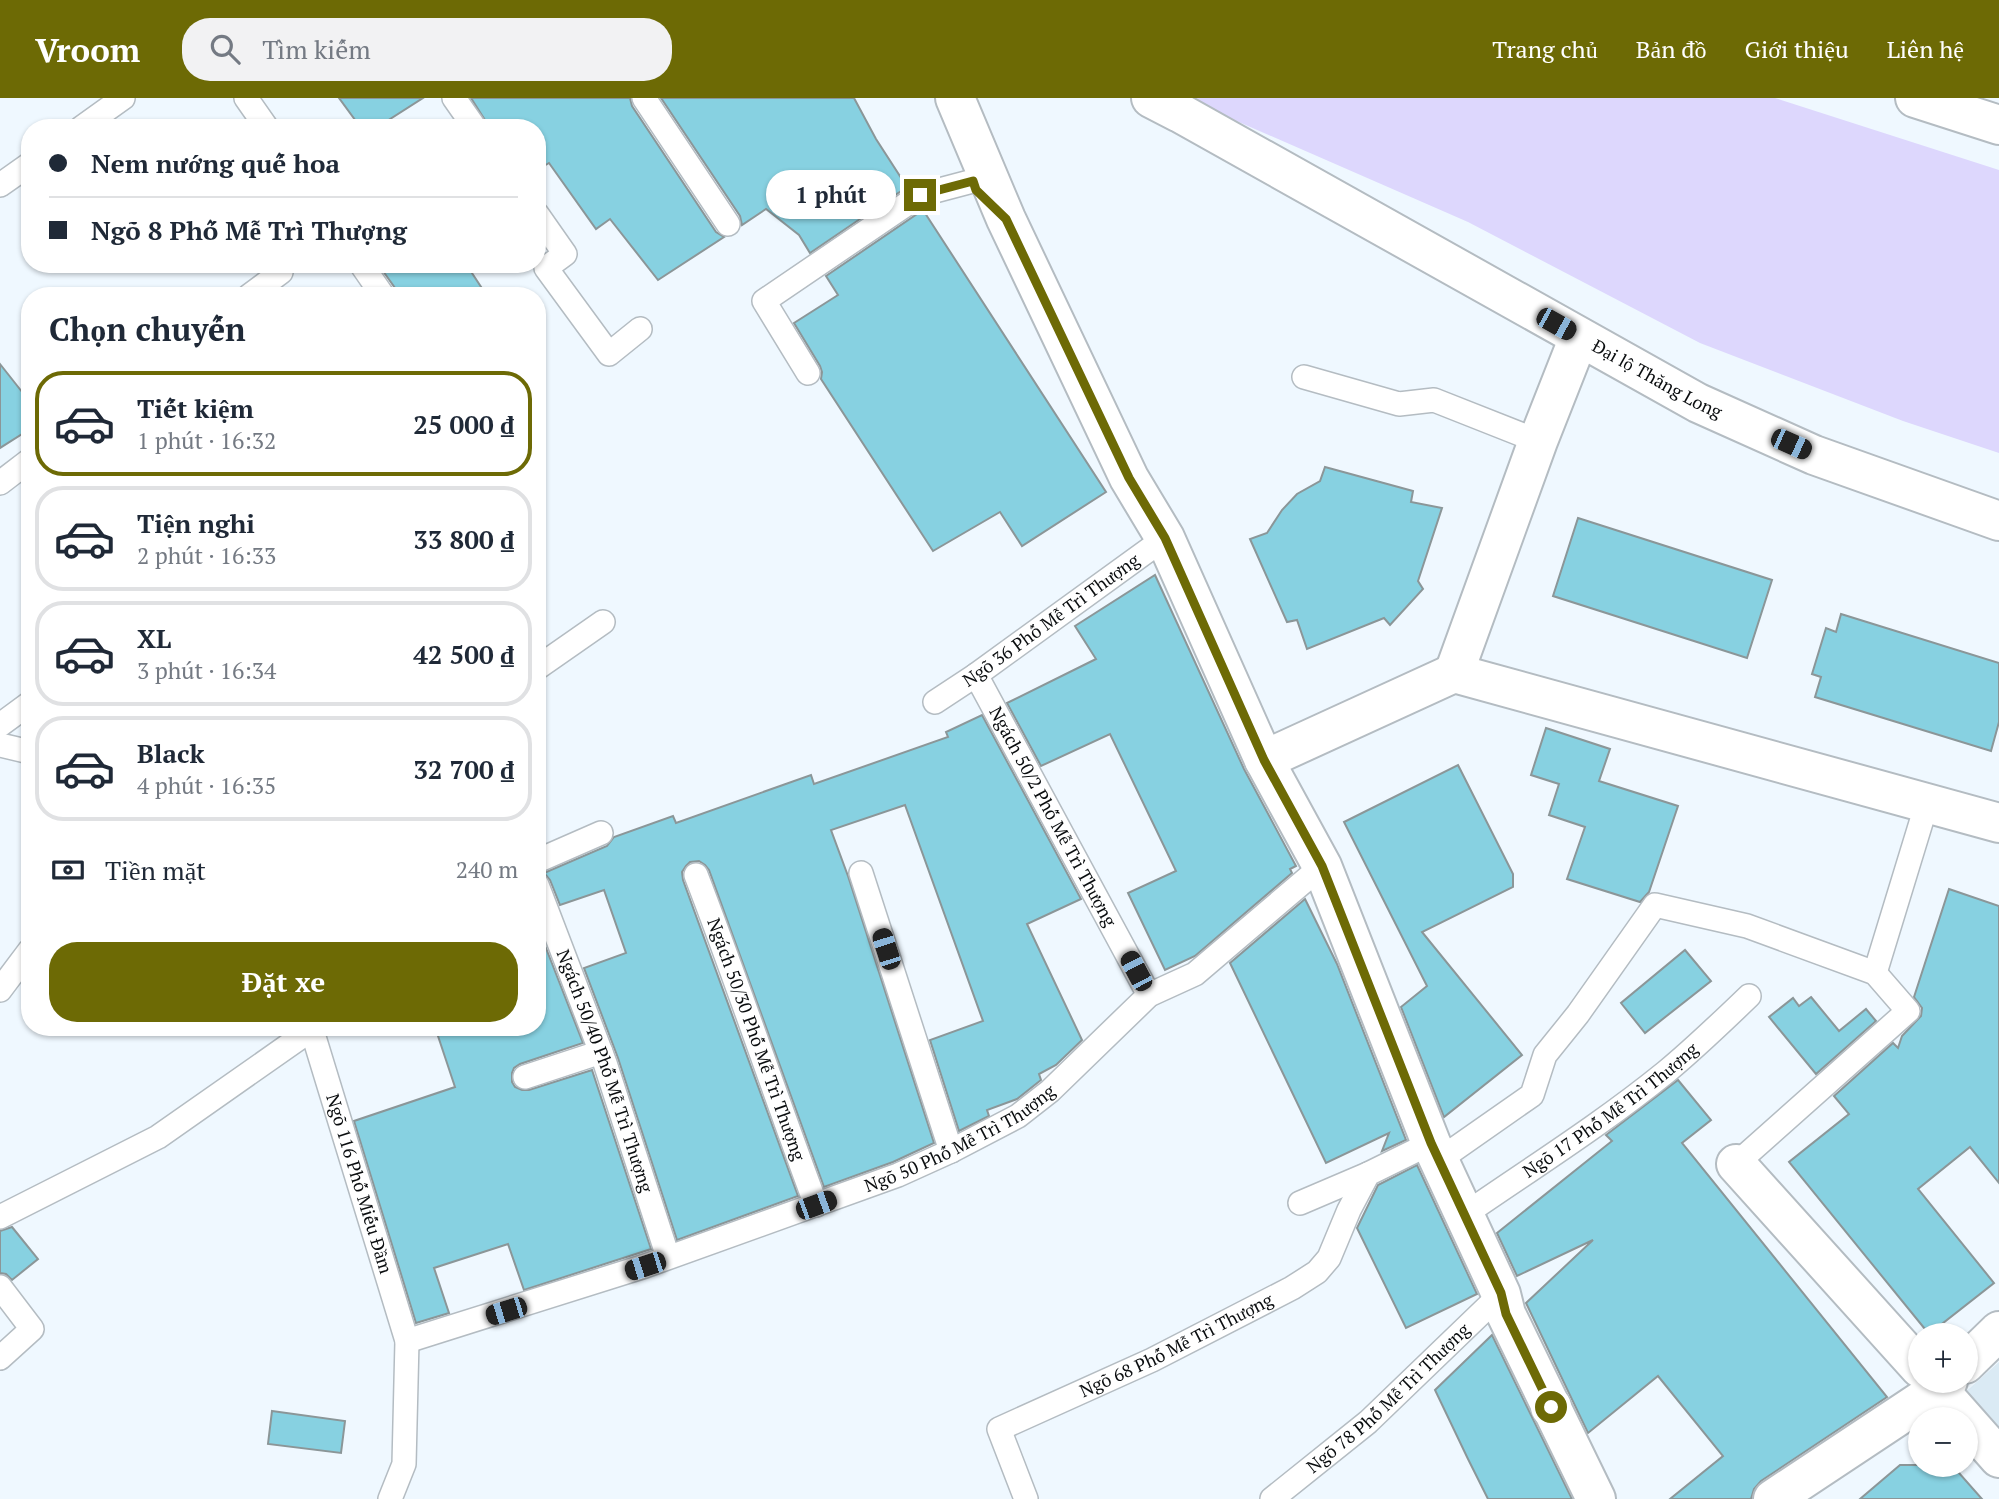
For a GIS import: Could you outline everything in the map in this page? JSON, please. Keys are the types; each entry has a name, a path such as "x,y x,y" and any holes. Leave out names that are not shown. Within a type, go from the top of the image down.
{"main road":[{"path":"954,98 956,142 976,190 1006,219"},
{"path":"954,98 1006,219 1129,478 1165,538 1264,760 1322,866 1435,1152 1501,1293 1506,1314 1597,1499"},
{"name":"Đại lộ Thăng Long","path":"1151,98 1698,403 1814,455 1999,521"},
{"path":"1915,98 1999,125"},
{"path":"1454,673 1538,441 1580,337"},
{"path":"1264,760 1454,673 1999,823"},
{"path":"1736,1164 1908,1342"},
{"path":"1978,1347 1999,1331"},
{"path":"1773,1499 1918,1393"},
{"path":"1953,1393 1999,1458"}],"lane":[{"path":"94,119 123,98"},
{"path":"246,98 261,119"},
{"path":"454,98 469,119"},
{"path":"644,98 728,224"},
{"path":"0,185 21,170"},
{"path":"808,373 764,301 920,195 973,181"},
{"path":"546,227 565,254 546,268 609,354 640,329"},
{"path":"261,287 280,273"},
{"path":"1304,377 1399,404 1434,400 1538,441"},
{"path":"0,483 21,467"},
{"name":"Ngõ 36 Phố Mễ Trì Thượng","path":"935,702 1165,538"},
{"path":"546,662 603,622"},
{"name":"Ngách 50/2 Phố Mễ Trì Thượng","path":"976,675 1149,995"},
{"path":"0,724 21,709"},
{"path":"0,744 21,750"},
{"path":"1875,973 1927,803"},
{"path":"546,857 601,833"},
{"name":"Ngõ 50 Phố Mễ Trì Thượng","path":"407,1341 668,1257 898,1175 951,1151 1018,1116 1050,1091 1149,995 1195,974 1322,866"},
{"path":"861,873 951,1151"},
{"name":"Ngách 50/30 Phố Mễ Trì Thượng","path":"696,875 816,1205"},
{"path":"1300,1203 1368,1174 1435,1152 1532,1095 1545,1055 1578,1014 1655,905 1747,926 1875,973 1908,1011 1736,1164"},
{"name":"Ngách 50/40 Phố Mễ Trì Thượng","path":"546,908 601,1052 668,1257"},
{"path":"0,990 21,962"},
{"name":"Ngõ 17 Phố Mễ Trì Thượng","path":"1464,1214 1597,1125 1699,1044 1749,996"},
{"path":"0,1217 158,1137 301,1036"},
{"name":"Ngõ 116 Phố Miếu Đầm","path":"314,1036 407,1341"},
{"path":"525,1077 601,1052"},
{"name":"Ngõ 68 Phố Mễ Trì Thượng","path":"1026,1499 999,1429 1152,1360 1292,1288 1317,1272 1329,1258 1368,1174"},
{"path":"0,1287 32,1329 0,1358"},
{"name":"Ngõ 78 Phố Mễ Trì Thượng","path":"1272,1499 1368,1422 1501,1293"},
{"path":"390,1499 404,1464 407,1341"}],"shaded area":[{"path":"1184,98 1775,98 1999,170 1999,453 1903,421 1700,343 1468,222"},
{"path":"1999,1362 1999,1439 1978,1415 1978,1407 1971,1407 1961,1396 1964,1393 1978,1393 1978,1381"}],"building":[{"path":"339,98 423,98 390,119 354,119"},
{"path":"471,98 630,98 632,106 716,232 724,237 658,280 610,219 596,229 549,163 546,165 546,119 484,119"},
{"path":"661,98 854,98 907,187 810,253 799,235 766,209 742,225 740,216"},
{"path":"923,210 1106,492 1022,546 1000,512 933,551 821,379 820,366 794,323 838,295 826,276"},
{"path":"384,273 472,273 481,287 394,287"},
{"path":"0,364 21,391 21,435 0,448"},
{"path":"1325,467 1413,491 1411,502 1442,508 1418,581 1423,589 1390,625 1384,618 1307,649 1297,620 1287,622 1250,539 1267,533 1282,510 1297,494 1320,481"},
{"path":"1578,518 1772,580 1747,658 1553,596"},
{"path":"1155,575 1244,769 1296,866 1290,869 1292,873 1195,956 1165,970 1128,893 1176,871 1110,734 1041,766 1007,703 1096,659 1075,626"},
{"path":"1841,614 1999,663 1999,722 1991,751 1815,697 1821,677 1812,674 1826,628 1836,632"},
{"path":"982,715 1081,899 1027,924 1082,1040 1056,1065 1039,1074 1041,1080 1017,1099 987,1110 989,1116 959,1131 930,1040 983,1021 905,805 831,830 934,1143 893,1162 824,1187 709,870 699,861 690,862 682,872 683,880 798,1196 677,1240 618,1058 584,968 626,953 604,890 560,905 546,872 607,846 614,837 673,816 676,823 811,775 814,784 948,737 946,732"},
{"path":"1546,728 1610,749 1599,781 1678,806 1649,892 1640,902 1567,879 1585,827 1549,815 1559,784 1531,775"},
{"path":"1458,765 1513,874 1513,887 1422,932 1522,1055 1444,1117 1401,1007 1427,986 1344,822"},
{"path":"1949,889 1999,906 1999,1183 1970,1147 1918,1189 1994,1283 1943,1323 1920,1323 1789,1162 1849,1114 1834,1096 1893,1043 1898,1048 1902,1036 1921,1016 1922,1008 1914,997"},
{"path":"1305,899 1337,964 1406,1140 1382,1151 1389,1133 1326,1163 1230,963"},
{"path":"546,948 583,1043 520,1064 514,1068 512,1082 515,1087 529,1090 592,1070 651,1249 524,1290 508,1244 434,1268 449,1313 416,1323 354,1121 455,1087 438,1036 546,1036"},
{"path":"1685,950 1711,981 1645,1033 1621,1003"},
{"path":"1811,997 1839,1031 1866,1009 1876,1021 1816,1074 1769,1017 1793,998 1799,1006"},
{"path":"1678,1080 1711,1120 1682,1143 1887,1397 1761,1481 1754,1489 1751,1499 1670,1499 1723,1456 1658,1376 1588,1433 1526,1303 1593,1240 1517,1276 1497,1233 1612,1141 1606,1135"},
{"path":"1417,1165 1477,1294 1406,1328 1357,1228 1378,1185"},
{"path":"12,1227 38,1259 12,1280 6,1274 0,1273 0,1231"},
{"path":"1492,1335 1572,1499 1488,1499 1468,1459 1435,1390"},
{"path":"272,1411 345,1421 341,1453 268,1444"},
{"path":"1900,1465 1908,1465 1908,1477 1963,1477 1982,1499 1860,1499"}],"route":[{"path":"920,195 973,181 976,190 1006,219 1129,478 1165,538 1264,760 1322,866 1431,1143 1501,1293 1506,1314 1551,1407"}]}
